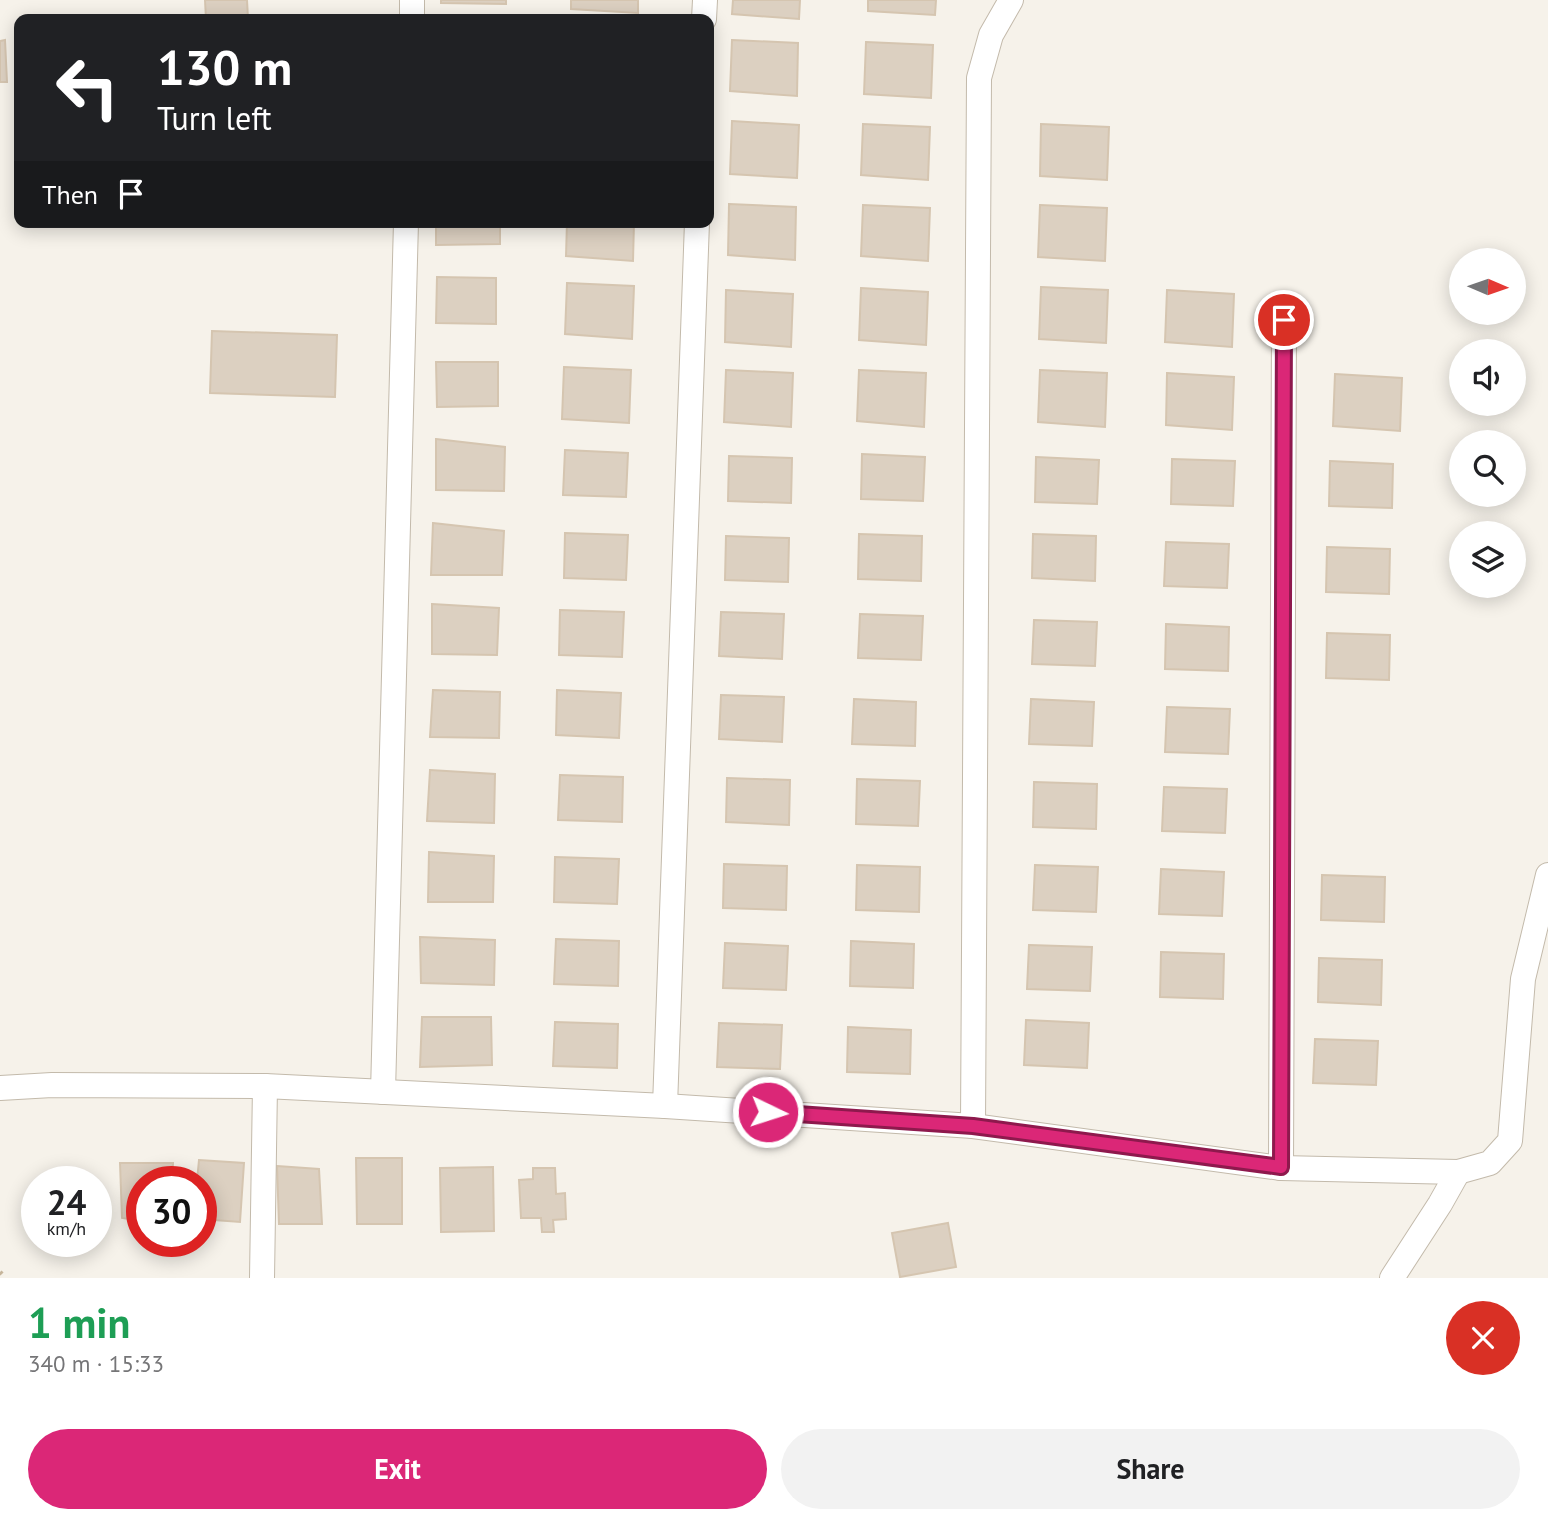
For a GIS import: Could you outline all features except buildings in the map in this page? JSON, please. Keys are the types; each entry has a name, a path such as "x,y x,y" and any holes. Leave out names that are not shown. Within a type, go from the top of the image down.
{"street":[{"path":"973,1126 979,78 991,35 1011,0"},
{"path":"383,1092 406,228"},
{"path":"665,1105 697,228"},
{"path":"1281,1167 1284,320"},
{"path":"0,1088 52,1084 265,1086 665,1105 973,1126 1281,1167 1458,1172 1490,1163 1510,1141 1523,979 1548,875"},
{"path":"262,1278 265,1086"},
{"path":"1392,1278 1458,1172"}],"route":[{"path":"768,1112 973,1126 1281,1167 1284,320"}]}
